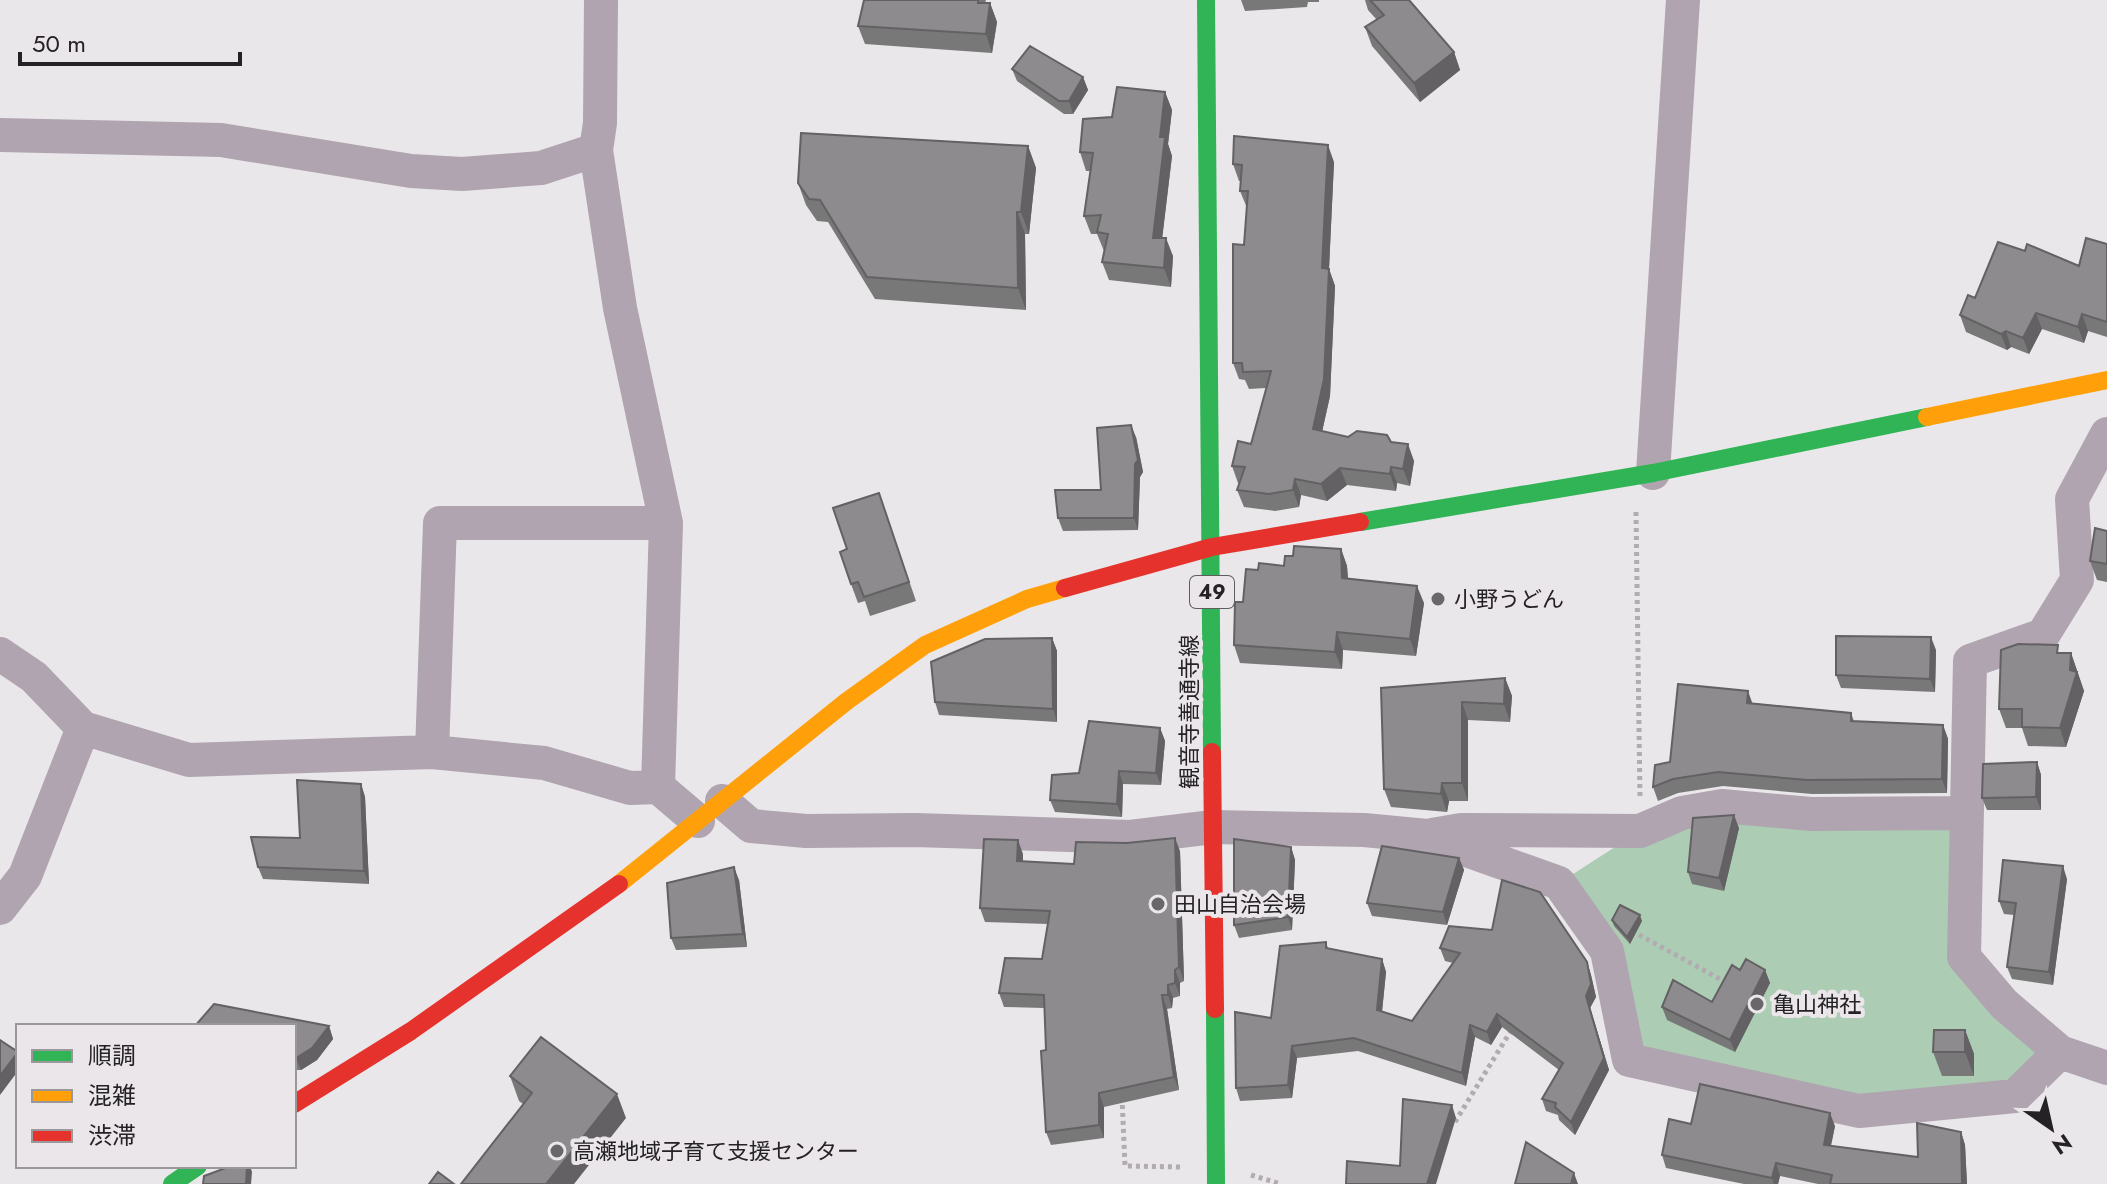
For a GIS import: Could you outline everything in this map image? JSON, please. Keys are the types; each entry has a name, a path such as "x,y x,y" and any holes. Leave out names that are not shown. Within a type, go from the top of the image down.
{"street":[{"path":"601,0 600,123 596,150 620,308 666,523 658,787"},
{"name":"観音寺善通寺線","path":"1206,0 1216,1176"},
{"path":"1644,475 1683,0"},
{"path":"0,135 221,140 411,171 462,174 541,168 596,150"},
{"path":"296,1103 411,1031 586,910 847,701 925,645 1027,599 1212,547 1644,475 2107,380"},
{"path":"2107,434 2072,499 2077,580 2043,635 1970,661 1964,957 2004,1004 2060,1052 2107,1068"},
{"path":"432,752 440,523 666,523"},
{"path":"0,654 34,677 83,728 189,760 432,752 544,763 630,788 658,787 751,826 806,831 915,830 1130,837 1213,827 1364,830 1427,836 1559,883 1607,951 1629,1060 1859,1111 2015,1096 2060,1052"},
{"path":"0,908 25,876 83,728"},
{"path":"1427,836 1461,830 1640,831 1682,813 1722,806 1811,814 1966,813"},
{"path":"172,1184 195,1168"}],"path":[{"path":"1640,831 1644,475"},
{"path":"1623,926 1732,986"},
{"path":"1452,1131 1456,1118 1515,1024"},
{"path":"1122,1090 1125,1166 1216,1176"}],"green space":[{"path":"1682,813 1966,813 1964,957 2060,1052 2015,1096 1859,1111 1629,1060 1607,951 1559,883 1640,831"}],"building":[{"path":"864,0 978,0 978,3 990,3 986,34 858,26"},
{"path":"1370,0 1409,0 1454,52 1414,83 1365,27 1384,15"},
{"path":"1030,46 1083,77 1069,101 1059,101 1012,69"},
{"path":"1117,87 1165,92 1160,137 1165,137 1153,238 1166,238 1164,268 1102,262 1108,234 1097,232 1101,215 1084,216 1093,153 1080,152 1083,119 1112,117"},
{"path":"801,133 1028,146 1021,212 1017,212 1018,288 867,277 820,200 809,199 798,183"},
{"path":"1234,136 1328,145 1322,268 1329,269 1324,379 1313,429 1348,437 1357,431 1387,435 1391,442 1408,444 1403,469 1391,467 1390,474 1340,468 1321,484 1295,479 1293,490 1269,494 1237,490 1245,467 1232,466 1238,441 1251,444 1271,371 1243,372 1242,363 1233,363 1233,244 1244,245 1248,191 1240,191 1242,165 1233,164"},
{"path":"2086,238 2107,244 2107,322 2082,314 2078,327 2036,313 2023,338 2006,331 2001,334 1960,315 1968,295 1975,298 1998,242 2025,251 2027,244 2079,266"},
{"path":"1131,425 1138,460 1135,464 1134,518 1058,518 1055,490 1101,490 1097,428"},
{"path":"879,493 909,582 864,597 858,582 851,584 840,552 847,549 833,508"},
{"path":"2095,528 2107,531 2107,564 2090,561"},
{"path":"1294,546 1341,549 1342,578 1417,586 1410,639 1337,632 1335,652 1234,645 1235,602 1243,602 1246,569 1258,570 1259,563 1284,566 1285,556 1293,556"},
{"path":"1836,636 1931,637 1930,679 1836,675"},
{"path":"1052,638 1053,709 935,702 931,662 985,639"},
{"path":"2018,644 2058,645 2057,653 2071,653 2070,670 2077,672 2060,728 2022,727 2022,709 1999,709 2001,650"},
{"path":"1505,678 1504,704 1462,702 1462,783 1442,783 1441,794 1384,789 1381,688"},
{"path":"1678,684 1748,691 1747,703 1851,713 1851,721 1943,725 1942,779 1807,780 1718,772 1673,779 1653,787 1655,765 1670,762"},
{"path":"1089,721 1160,728 1156,773 1119,771 1117,804 1050,800 1052,775 1079,773"},
{"path":"2037,762 2036,797 1982,798 1983,764"},
{"path":"297,780 361,784 364,871 258,867 251,837 300,838"},
{"path":"1734,815 1719,878 1688,872 1693,818"},
{"path":"1175,838 1179,967 1175,970 1175,983 1168,985 1168,995 1162,995 1174,1077 1099,1093 1099,1125 1046,1132 1041,1051 1046,1050 1044,995 999,993 1005,958 1042,959 1050,911 980,908 984,839 1018,840 1017,861 1074,864 1076,842 1127,843"},
{"path":"1234,839 1291,847 1288,917 1234,925"},
{"path":"1382,846 1459,858 1443,912 1367,903"},
{"path":"2003,860 2063,866 2049,972 2007,967 2016,903 1999,901"},
{"path":"734,867 743,934 671,938 667,883"},
{"path":"1502,880 1540,892 1587,962 1591,984 1586,996 1604,1058 1571,1122 1555,1107 1556,1103 1542,1099 1563,1063 1497,1014 1487,1032 1470,1025 1462,1073 1354,1038 1292,1046 1288,1085 1236,1088 1235,1012 1271,1018 1280,946 1326,942 1326,948 1382,959 1377,1010 1412,1021 1460,953 1440,948 1449,926 1492,930"},
{"path":"1620,905 1640,915 1627,937 1612,920"},
{"path":"1746,959 1765,970 1730,1040 1662,1007 1673,980 1712,1002 1732,965 1740,970"},
{"path":"214,1004 329,1026 312,1048 296,1058 296,1024 197,1024"},
{"path":"1934,1030 1965,1030 1965,1052 1933,1052"},
{"name":"高瀬地域子育て支援センター","path":"541,1037 617,1094 546,1184 461,1184 532,1093 510,1076"},
{"path":"0,1040 16,1051 16,1055 0,1076"},
{"path":"1700,1084 1830,1113 1824,1145 1918,1157 1917,1123 1961,1132 1962,1184 1830,1184 1832,1175 1776,1163 1772,1178 1662,1155 1669,1119 1691,1124"},
{"path":"1403,1099 1452,1105 1427,1184 1346,1184 1347,1161 1400,1166"},
{"path":"1526,1142 1574,1173 1571,1184 1515,1184"},
{"path":"226,1168 247,1168 246,1184 203,1184 204,1176"},
{"path":"438,1172 454,1184 429,1184"}],"traffic: fast":[{"path":"1206,0 1212,752"},
{"path":"1360,522 1653,473 1927,417"},
{"path":"1215,1009 1216,1184"},
{"path":"172,1184 195,1168"}],"traffic: slow":[{"path":"1927,417 2107,380"},
{"path":"619,884 847,701 925,645 1027,599 1065,588"}],"traffic: jam":[{"path":"1065,588 1212,547 1360,522"},
{"path":"1212,752 1215,1009"},
{"path":"296,1103 411,1031 619,884"}],"place":[{"name":"小野うどん","path":"1438,599"},
{"name":"田山自治会場","path":"1158,904"},
{"name":"亀山神社","path":"1757,1004"},
{"name":"高瀬地域子育て支援センター","path":"557,1151"}]}
